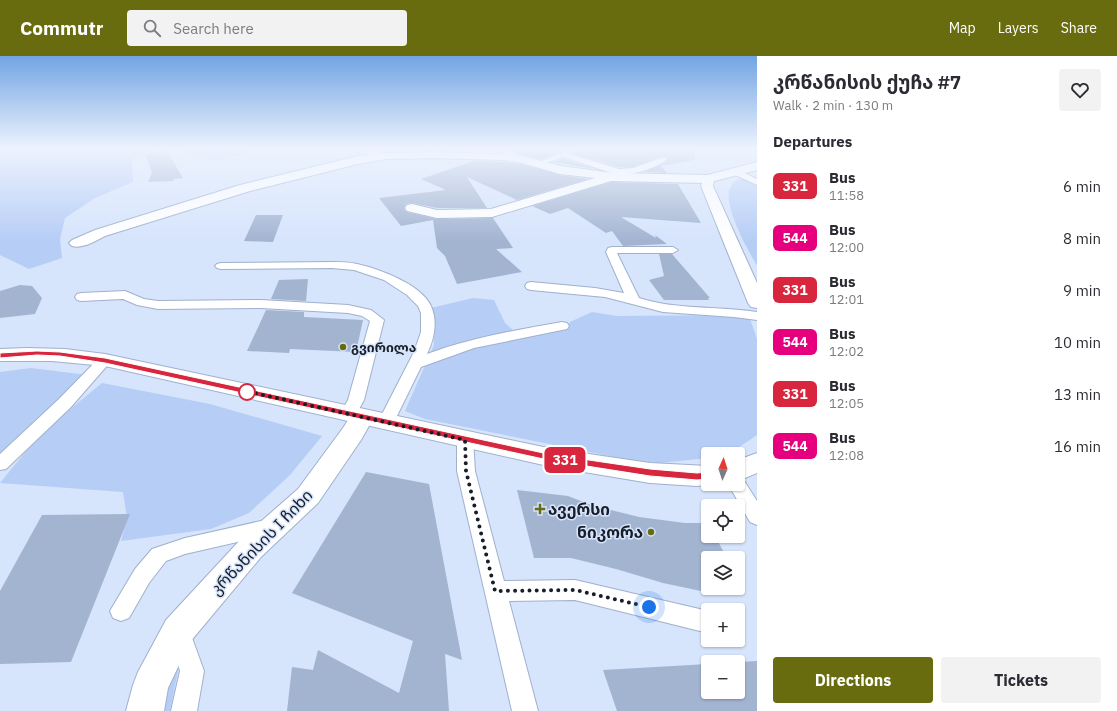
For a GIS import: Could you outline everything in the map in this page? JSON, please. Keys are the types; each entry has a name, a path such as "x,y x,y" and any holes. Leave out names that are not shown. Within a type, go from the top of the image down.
{"street":[{"path":"77,243 100,233 150,217 245,188 279,180"},
{"path":"412,208 436,214 492,213 604,180"},
{"path":"708,180 707,186 757,303"},
{"path":"0,355 37,353 60,354 105,360 548,457 650,473 701,476"},
{"name":"კრწანისის I ჩიხი","path":"145,711 151,685 178,631 252,548 308,496 365,418"},
{"path":"745,468 757,462"}],"lane":[{"path":"634,301 611,252 612,250 673,250"},
{"path":"221,266 332,265 355,267 388,278 411,292 424,304 427,313 428,332 416,364"},
{"path":"531,286 619,295 649,306 664,308 735,312 757,316"},
{"path":"81,297 125,295 142,302 158,305 261,304 348,309 366,313 377,320 356,400 365,418 416,364 436,354 466,346 562,326"},
{"path":"0,464 65,403 105,360"},
{"path":"465,440 466,471 525,711"},
{"path":"741,491 757,517"},
{"path":"121,611 142,576 159,555 185,546 277,525"},
{"path":"495,591 575,590 701,620"},
{"path":"178,631 192,671 184,711"}],"shaded area":[{"path":"0,180 133,180 133,182 95,198 65,218 60,239 62,258 29,269 0,255"},
{"path":"739,180 746,180 757,186 757,265 733,218 730,207 729,190 733,182"},
{"path":"473,298 494,300 505,323 521,337 567,329 570,322 592,312 617,316 738,315 750,319 757,339 757,435 739,447 701,447 701,459 660,463 629,460 425,419 405,411 434,345 431,308"},
{"path":"31,368 88,375 0,456 0,372"},
{"path":"102,383 210,404 322,436 290,475 249,513 211,529 121,541 127,518 123,492 0,483 40,434"},
{"path":"172,658 179,666 170,711 160,711"}],"building":[{"path":"149,180 174,180 173,181 148,182"},
{"path":"422,180 469,180 487,208 437,208 412,203 406,204 404,209 407,212 437,219 493,218 513,248 496,249 522,272 457,284 445,256 437,248 433,220 401,226 379,198 446,190"},
{"path":"473,180 586,180 517,200"},
{"path":"611,182 678,184 701,223 621,217 656,238 655,235 667,244 623,246 612,231 606,233 568,208 550,214 532,206"},
{"path":"256,215 283,215 273,242 244,241"},
{"path":"659,254 672,254 710,298 708,298 709,300 664,300 649,280 664,276"},
{"path":"308,279 306,301 271,299 279,280"},
{"path":"20,285 32,286 42,298 35,314 0,318 0,291"},
{"path":"266,310 304,312 304,317 363,320 356,352 290,349 289,353 247,351"},
{"path":"366,472 429,484 462,660 445,654 449,711 287,711 292,667 313,670 318,650 399,693 413,641 292,593"},
{"path":"517,490 568,496 591,505 639,517 685,523 701,523 701,543 719,543 723,551 701,551 701,591 663,583 571,558 534,558"},
{"path":"130,514 71,662 0,664 0,591 42,515"},
{"path":"757,661 757,711 617,711 603,670 701,664 701,699 745,699 745,662"}],"bus line":[{"name":"331","path":"0,355 37,353 60,354 105,360 548,457 650,473 701,476"}],"place":[{"name":"გვირილა","path":"343,347"},
{"name":"ავერსი","path":"540,509"},
{"name":"ნიკორა","path":"651,532"}],"route":[{"path":"247,392 241,390 465,440 466,471 495,591 575,590 649,607"}]}
